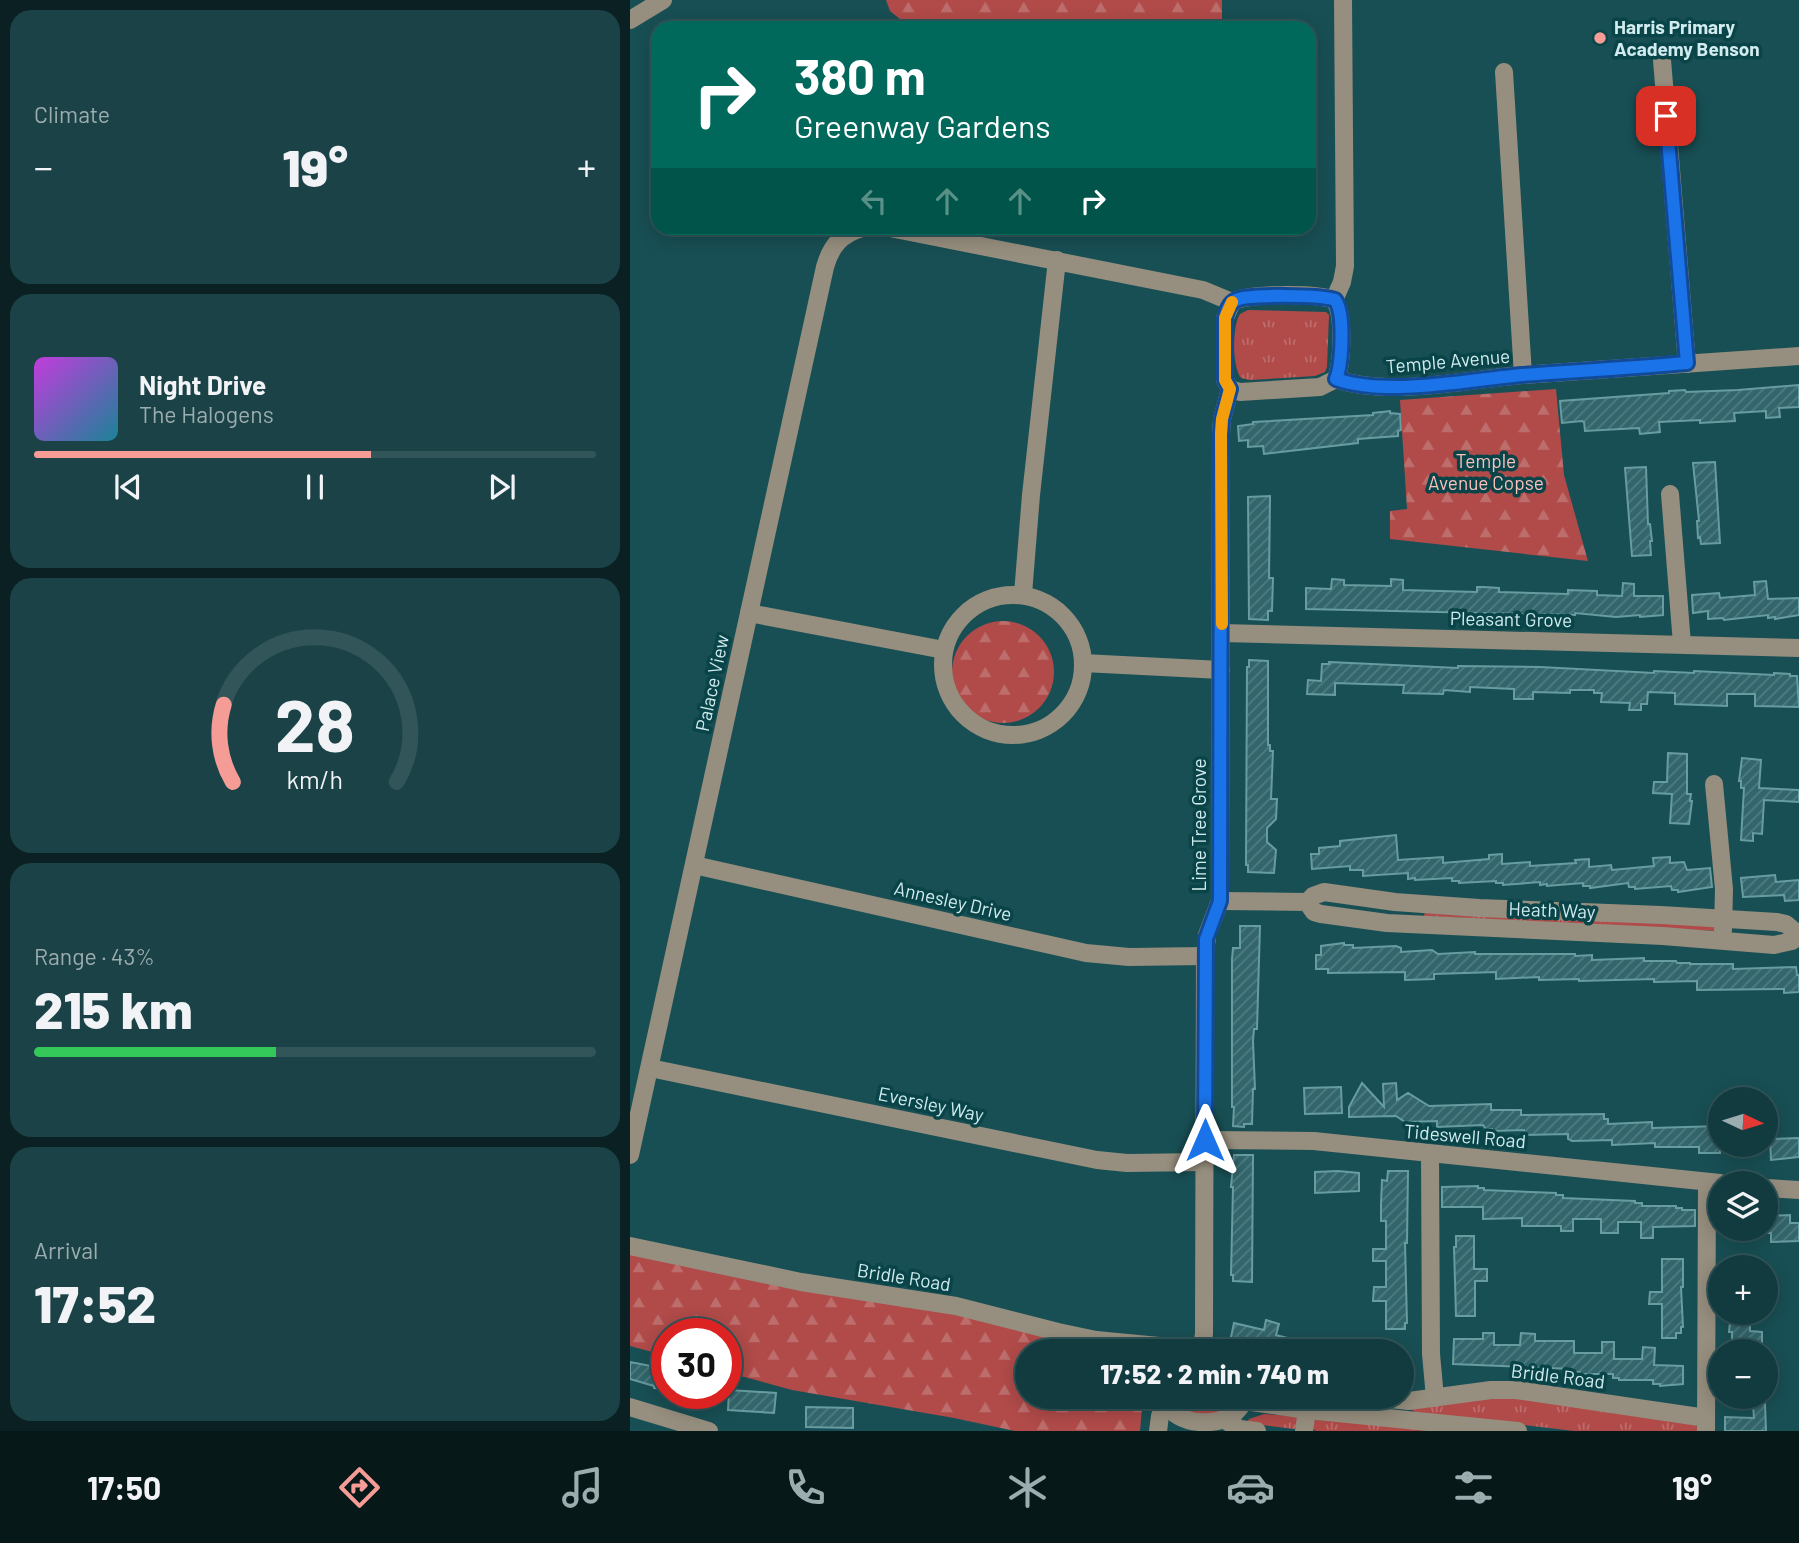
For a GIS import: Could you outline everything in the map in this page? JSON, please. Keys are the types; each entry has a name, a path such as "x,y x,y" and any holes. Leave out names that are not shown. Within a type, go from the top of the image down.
{"street":[{"path":"630,20 663,0"},
{"path":"1336,379 1340,363 1340,312 1335,300 1345,267 1343,0"},
{"path":"1662,60 1687,363"},
{"path":"1504,72 1523,375"},
{"name":"Palace View","path":"630,1155 825,267 832,247 849,235"},
{"path":"927,235 1203,290 1232,302 1245,297 1319,296 1335,300"},
{"path":"1023,594 1057,260"},
{"name":"Lime Tree Grove","path":"1203,1339 1205,956 1207,935 1220,901 1221,434 1230,389 1225,380 1225,318 1232,302"},
{"name":"Temple Avenue","path":"1230,389 1240,392 1320,387 1336,379 1349,384 1378,388 1799,356"},
{"path":"1670,494 1682,644"},
{"path":"1023,594 1049,604 1070,622 1077,634 1083,663 1079,691 1062,715 1037,731 1007,735 979,726 957,707 944,680 944,650 951,630 964,614 981,601 1002,595 1023,594"},
{"path":"749,612 944,650"},
{"name":"Pleasant Grove","path":"1222,633 1799,648"},
{"path":"1083,663 1221,670"},
{"path":"1714,784 1724,889 1722,941"},
{"name":"Annesley Drive","path":"694,865 1086,953 1129,957 1205,956"},
{"name":"Heath Way","path":"1220,901 1307,902 1313,896 1324,892 1417,904 1777,922 1793,929 1799,935 1792,941 1774,945 1416,925 1321,914 1314,912 1307,902"},
{"path":"1416,925 1417,904"},
{"name":"Eversley Way","path":"650,1068 1097,1160 1127,1163 1205,1162"},
{"name":"Tideswell Road","path":"1205,1140 1314,1141 1708,1182"},
{"path":"1430,1154 1431,1354 1435,1398"},
{"path":"1778,1189 1799,1191"},
{"path":"1706,1424 1712,1241"},
{"name":"Bridle Road","path":"630,1246 801,1282 956,1306 1091,1339"},
{"name":"Bridle Road","path":"1414,1400 1491,1390 1516,1390 1706,1424"},
{"path":"630,1407 709,1431"},
{"path":"1158,1431 1162,1409"},
{"path":"1171,1409 1178,1418 1197,1428 1228,1422 1241,1409"},
{"path":"1301,1409 1518,1431"},
{"path":"1304,1431 1307,1410"},
{"path":"1228,1422 1240,1429 1257,1431"}],"green space":[{"path":"886,0 1222,0 1222,21 902,21 890,11"},
{"path":"1248,310 1326,312 1329,315 1325,372 1315,376 1250,380 1241,378 1236,365 1234,337 1240,314"},
{"name":"Temple Avenue Copse","path":"1556,389 1564,475 1588,561 1390,539 1390,511 1407,509 1400,400"},
{"path":"1003,621 1022,625 1039,636 1050,653 1054,672 1050,691 1039,708 1022,719 1003,723 984,719 967,708 956,691 952,672 956,653 967,636 984,625"},
{"path":"1425,912 1713,924 1716,931 1424,916"},
{"path":"630,1252 1083,1339 1015,1339 1015,1409 1142,1409 1140,1431 1015,1431 792,1390 742,1376 742,1318 651,1318 651,1352 630,1346"},
{"path":"1498,1394 1696,1425 1699,1431 1574,1431 1415,1412 1412,1410 1414,1407"},
{"path":"1180,1409 1229,1409 1224,1416"},
{"path":"1264,1414 1295,1416 1298,1418 1297,1427 1294,1429 1247,1423 1249,1419"},
{"path":"1313,1420 1434,1431 1316,1431 1313,1429"}],"building":[{"path":"1799,385 1799,407 1779,408 1780,417 1766,418 1766,411 1734,413 1735,421 1659,422 1660,432 1640,434 1639,428 1585,431 1582,421 1562,423 1560,401 1669,391 1738,390"},
{"path":"1390,411 1400,414 1401,430 1398,431 1398,436 1358,439 1358,443 1264,454 1263,446 1248,447 1248,440 1239,441 1238,426 1253,422 1373,415"},
{"path":"1715,462 1720,543 1701,544 1700,537 1698,538 1699,521 1693,463"},
{"path":"1646,467 1651,555 1632,556 1625,468"},
{"path":"1270,496 1269,578 1273,578 1272,611 1268,611 1268,620 1249,619 1248,497"},
{"path":"1332,579 1344,580 1344,585 1391,586 1391,579 1403,580 1403,590 1477,592 1477,587 1483,587 1499,588 1499,592 1568,594 1568,590 1597,591 1597,595 1622,596 1623,583 1634,584 1634,596 1663,596 1663,615 1616,617 1575,613 1306,609 1306,588 1331,589"},
{"path":"1766,581 1768,599 1799,598 1799,615 1775,619 1768,618 1768,615 1724,620 1708,619 1708,611 1693,613 1692,595 1719,593 1720,598 1755,595 1754,582"},
{"path":"1249,660 1268,661 1268,745 1270,751 1273,751 1271,799 1277,799 1276,819 1267,828 1267,842 1276,850 1274,873 1248,872 1246,865"},
{"path":"1329,662 1458,668 1540,667 1654,673 1694,671 1790,674 1797,676 1799,707 1755,706 1755,694 1727,694 1727,706 1675,704 1675,693 1648,692 1647,704 1641,704 1641,710 1629,710 1630,703 1601,702 1602,693 1594,693 1594,690 1570,690 1570,693 1533,692 1533,699 1514,699 1514,689 1470,687 1470,692 1444,690 1443,694 1403,693 1404,685 1335,683 1335,695 1307,694 1308,680 1321,681 1322,664"},
{"path":"1668,753 1687,754 1687,794 1691,794 1692,801 1689,824 1670,823 1672,794 1653,793 1654,782 1667,782"},
{"path":"1742,758 1761,760 1759,788 1799,790 1799,802 1764,800 1762,834 1753,833 1753,841 1741,840 1744,788 1741,788 1739,781"},
{"path":"1396,835 1398,860 1443,857 1443,863 1489,859 1489,855 1502,854 1502,864 1530,862 1530,866 1576,863 1575,860 1589,859 1589,867 1611,865 1612,870 1654,866 1653,858 1670,857 1670,863 1684,862 1687,870 1710,868 1712,887 1678,892 1672,890 1671,886 1635,889 1629,887 1628,883 1590,888 1583,886 1583,883 1503,885 1496,881 1459,883 1452,881 1452,878 1415,880 1408,879 1408,873 1363,876 1363,870 1350,870 1350,866 1312,869 1311,854 1319,854 1319,848 1340,846 1340,841"},
{"path":"1775,875 1776,882 1799,880 1799,900 1785,901 1784,895 1743,897 1741,878"},
{"path":"1240,926 1260,926 1257,1029 1254,1029 1253,1041 1255,1089 1252,1124 1244,1124 1244,1127 1233,1126 1232,1107 1232,959 1233,948 1240,948"},
{"path":"1344,943 1353,945 1353,948 1396,946 1401,948 1401,952 1432,950 1438,954 1575,954 1592,955 1592,960 1644,958 1644,961 1733,964 1733,969 1796,967 1799,992 1784,993 1784,989 1697,990 1697,981 1654,982 1654,979 1496,979 1496,972 1434,974 1434,979 1405,980 1405,972 1328,973 1328,969 1316,969 1316,955 1321,955 1321,946"},
{"path":"1362,1083 1384,1107 1383,1084 1396,1083 1397,1100 1408,1093 1429,1106 1491,1104 1491,1110 1521,1110 1521,1115 1604,1114 1608,1124 1652,1122 1652,1128 1708,1126 1708,1153 1699,1153 1699,1147 1655,1147 1655,1143 1612,1145 1612,1140 1572,1141 1568,1139 1568,1134 1524,1135 1524,1130 1492,1131 1483,1125 1437,1127 1437,1121 1405,1122 1396,1116 1349,1117 1349,1107"},
{"path":"1341,1087 1342,1113 1305,1114 1304,1088"},
{"path":"1799,1138 1799,1157 1771,1160 1771,1157 1778,1157 1778,1139"},
{"path":"1234,1155 1253,1155 1252,1282 1233,1281 1231,1275 1231,1187"},
{"path":"1388,1171 1408,1171 1405,1329 1386,1329 1386,1301 1373,1301 1374,1287 1386,1287 1386,1261 1373,1261 1373,1249 1386,1249 1386,1221 1381,1221 1381,1204 1382,1180 1387,1181"},
{"path":"1315,1172 1359,1173 1359,1191 1315,1193"},
{"path":"1478,1186 1484,1190 1556,1193 1563,1195 1563,1198 1635,1201 1642,1203 1642,1206 1676,1206 1682,1210 1695,1210 1695,1226 1653,1227 1653,1238 1641,1238 1641,1222 1618,1222 1618,1233 1601,1233 1601,1219 1573,1219 1573,1231 1561,1231 1561,1226 1522,1226 1522,1218 1483,1219 1483,1207 1442,1207 1442,1187"},
{"path":"1790,1215 1790,1223 1799,1223 1799,1241 1771,1242 1778,1241 1778,1216"},
{"path":"1456,1236 1474,1236 1474,1269 1487,1269 1487,1281 1475,1281 1475,1316 1456,1316"},
{"path":"1662,1259 1683,1259 1683,1327 1681,1333 1676,1333 1676,1338 1662,1338 1662,1304 1649,1304 1650,1292 1662,1292"},
{"path":"1266,1320 1279,1324 1276,1335 1291,1339 1231,1339 1234,1323 1264,1330"},
{"path":"1730,1325 1750,1325 1750,1331 1762,1332 1762,1339 1732,1339 1732,1332 1729,1332"},
{"path":"1483,1333 1494,1333 1494,1345 1520,1345 1521,1333 1535,1334 1535,1341 1574,1341 1574,1353 1602,1353 1602,1342 1614,1342 1614,1359 1642,1359 1643,1347 1655,1348 1654,1365 1683,1366 1683,1384 1660,1386 1653,1384 1653,1380 1619,1380 1613,1378 1613,1374 1580,1374 1573,1372 1573,1369 1453,1364 1454,1339 1483,1339"},
{"path":"630,1362 651,1366 651,1385 630,1379"},
{"path":"742,1391 776,1393 774,1413 728,1410 742,1409"},
{"path":"806,1407 853,1408 853,1428 806,1427"},
{"path":"1753,1409 1765,1409 1766,1431 1725,1431 1725,1417 1754,1418"}],"slow traffic":[{"path":"1222,624 1221,434 1230,389 1225,380 1225,318 1232,302"}],"place":[{"name":"Harris Primary Academy Benson","path":"1600,38"}],"route":[{"path":"1205,1140 1206,939 1220,901 1221,434 1230,389 1225,380 1227,310 1232,302 1245,297 1319,296 1335,300 1340,312 1340,363 1336,379 1349,384 1378,388 1687,363 1666,116"}]}
